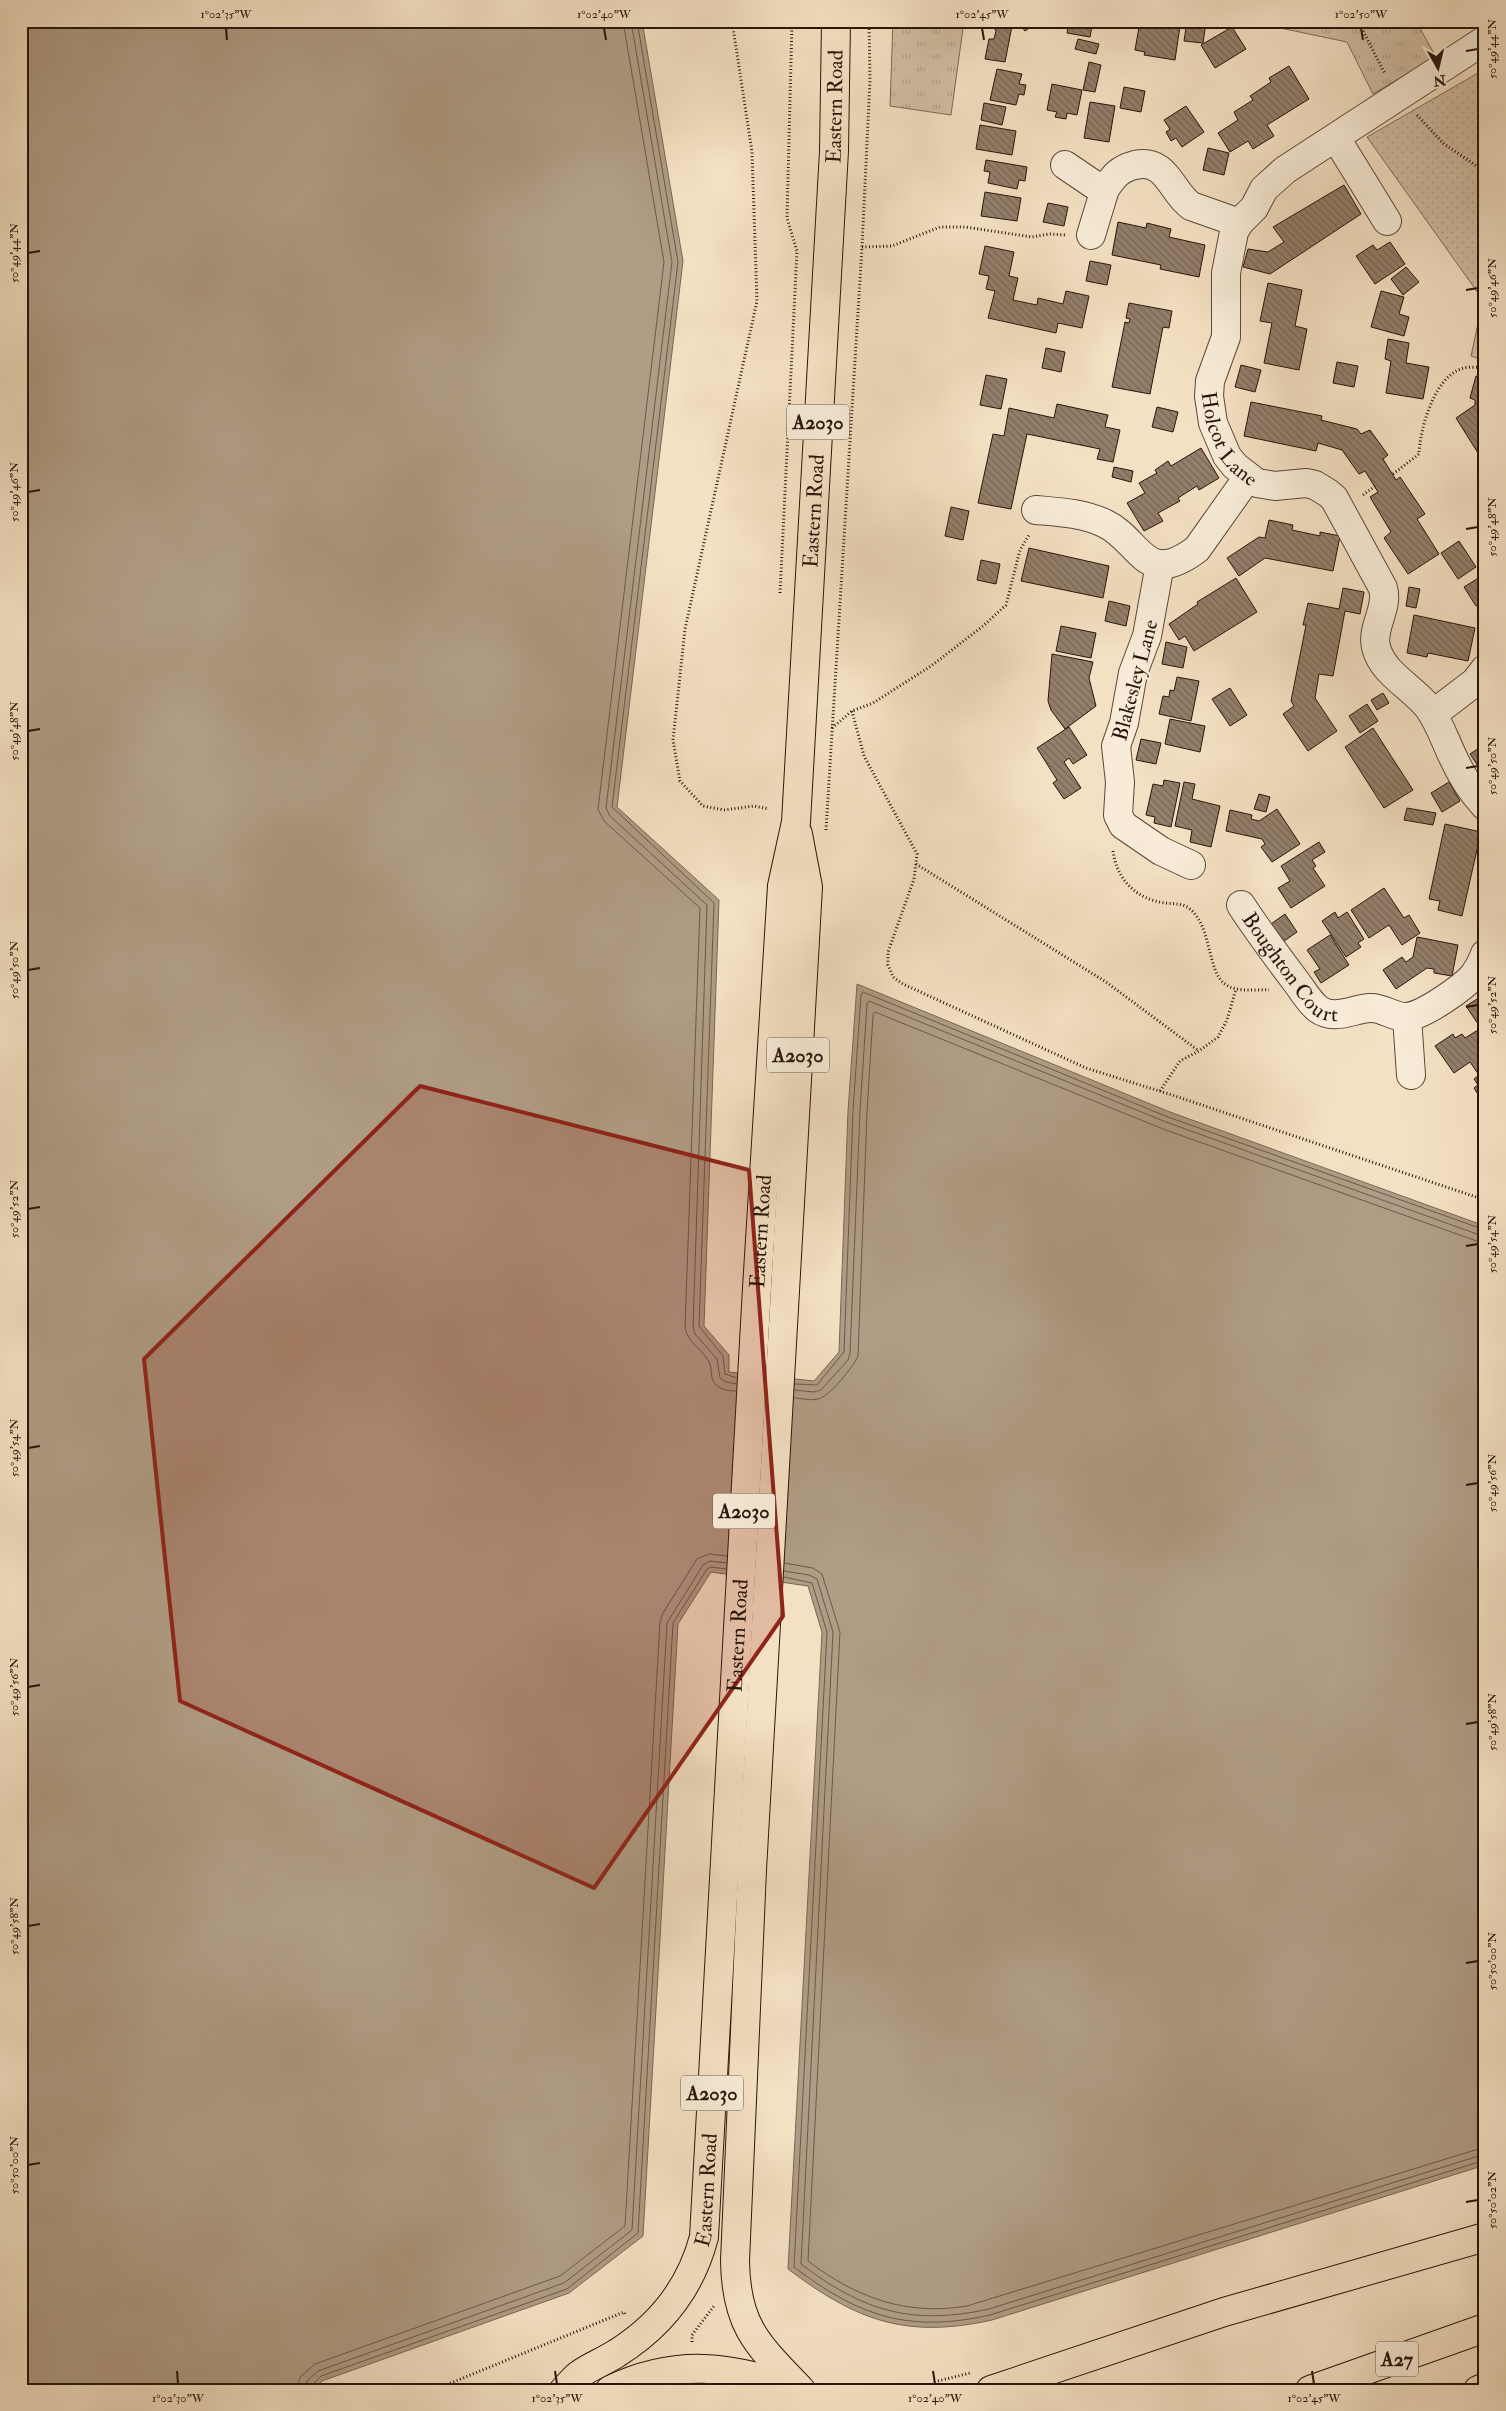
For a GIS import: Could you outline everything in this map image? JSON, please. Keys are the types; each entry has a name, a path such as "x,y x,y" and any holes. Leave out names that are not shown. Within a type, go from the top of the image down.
{"main road":[{"name":"Eastern Road","path":"564,2390 579,2374 632,2343 659,2320 683,2287 699,2255 704,2238 757,1288 782,886 796,822 834,151 836,21"},
{"name":"Eastern Road","path":"796,822 808,887 760,1732 742,2089 735,2286 738,2304 748,2327 764,2351 800,2390"},
{"path":"991,2390 1224,2312 1485,2237"},
{"name":"A27","path":"1310,2390 1485,2328"},
{"path":"610,2390 651,2376 694,2367 762,2377 800,2390"},
{"path":"1478,2390 1485,2387"}],"street":[{"name":"Holcot Lane","path":"1433,714 1417,694 1389,670 1379,655 1375,640 1384,601 1383,588 1334,498 1315,485 1296,483 1266,486 1248,477 1235,466 1218,439 1211,416 1210,381 1226,336 1226,273 1234,232 1239,223 1248,215 1264,189 1285,170 1485,40"},
{"path":"1336,138 1387,221"},
{"path":"1082,235 1105,189 1119,170 1142,164 1158,168 1165,174 1191,206 1239,223"},
{"path":"1065,165 1093,184 1105,189"},
{"path":"1036,510 1066,512 1103,523 1121,535 1138,554 1148,561 1160,564 1187,556 1197,549 1248,477"},
{"name":"Blakesley Lane","path":"1123,825 1118,815 1120,782 1116,746 1124,724 1134,673 1147,636 1160,564"},
{"path":"1485,669 1475,682 1433,714 1459,770 1485,806"},
{"path":"1123,825 1162,851 1191,865"},
{"name":"Boughton Court","path":"1241,905 1263,940 1319,1010 1330,1014 1342,1014 1368,1008 1380,1008 1407,1017"},
{"path":"1411,1076 1407,1017 1428,1008 1461,986 1473,976 1485,954"}],"path":[{"path":"732,21 752,152 757,301 685,629 674,740 680,781 703,806 724,810 754,806 769,809 770,799"},
{"path":"780,600 797,251 787,218 792,21"},
{"path":"869,21 870,80 862,248 832,728 852,711 873,703 931,666 983,626 1006,605 1020,550 1029,536 1036,510"},
{"path":"1361,21 1361,27 1399,95 1443,143 1485,172"},
{"path":"862,248 892,246 940,227 965,226 1032,237 1049,234 1082,235"},
{"path":"1393,474 1419,454 1420,439 1426,416 1445,379 1461,368 1485,367"},
{"path":"852,711 864,756 917,854 914,878 888,952 888,965 893,977 903,984 1086,1068 1485,1200"},
{"path":"1123,825 1111,840 1115,867 1134,890 1146,898 1165,903 1177,903 1188,908 1199,918 1217,975 1224,984 1236,990 1304,993"},
{"path":"916,864 1106,982 1199,1051"},
{"path":"1160,1091 1180,1061 1199,1051 1218,1037 1227,1020 1236,990"},
{"path":"434,2390 624,2312"}],"highlighted area":[{"path":"420,1086 749,1170 783,1616 594,1888 180,1701 144,1359"}],"green space":[{"path":"893,21 964,21 951,115 890,106"},
{"path":"1247,21 1416,21 1436,57 1373,94 1347,42"},
{"path":"1485,69 1485,361 1471,356 1483,300 1367,137"}],"water":[{"path":"21,21 642,21 683,261 617,807 719,900 704,1326 729,1355 729,1372 814,1381 839,1352 848,1111 857,984 1170,1112 1485,1226 1485,2165 992,2320 961,2325 908,2326 884,2321 860,2313 837,2302 788,2269 822,1632 808,1586 711,1572 678,1624 643,2236 569,2293 322,2381 314,2390 21,2390"}],"building":[{"path":"990,21 1038,22 1025,31 1018,22 1012,26 1005,62 985,59 989,39 994,39 996,31"},
{"path":"1069,21 1093,21 1090,37 1067,33"},
{"path":"1147,21 1180,26 1175,60 1144,55 1145,52 1135,50 1139,27 1146,28"},
{"path":"1187,21 1206,22 1203,43 1184,41"},
{"path":"1232,27 1246,49 1215,68 1201,45"},
{"path":"1078,39 1099,44 1096,54 1075,49"},
{"path":"1089,62 1101,65 1095,92 1083,90"},
{"path":"1289,66 1309,99 1267,125 1274,136 1253,149 1248,141 1230,152 1218,133 1238,120 1234,112 1253,100 1250,96 1271,82 1269,78"},
{"path":"997,69 1022,74 1019,84 1026,85 1024,95 1019,94 1016,105 990,100"},
{"path":"1052,84 1082,90 1077,115 1067,113 1066,119 1055,117 1057,112 1047,110"},
{"path":"1124,87 1145,91 1141,112 1120,108"},
{"path":"1090,102 1115,106 1109,142 1084,138"},
{"path":"984,103 1006,107 1002,125 981,120"},
{"path":"1186,106 1204,132 1182,147 1176,138 1171,141 1166,132 1170,129 1164,120"},
{"path":"980,125 1016,131 1012,155 976,149"},
{"path":"1208,148 1229,153 1224,175 1203,170"},
{"path":"986,160 1027,167 1025,181 1019,180 1017,189 988,183 990,172 984,171"},
{"path":"1344,185 1361,214 1270,274 1243,267 1248,249 1268,252 1284,242 1273,227"},
{"path":"985,192 1021,198 1017,221 981,216"},
{"path":"1048,203 1068,207 1064,226 1043,222"},
{"path":"1118,222 1146,228 1147,223 1171,229 1169,237 1205,245 1199,277 1160,269 1161,265 1112,255"},
{"path":"1390,242 1405,264 1375,284 1356,256 1373,245 1377,250"},
{"path":"985,246 1014,252 1009,276 1018,278 1013,300 1037,305 1038,298 1063,304 1066,291 1089,296 1082,328 1058,323 1056,333 988,318 995,291 986,289 989,276 979,274"},
{"path":"1090,261 1111,265 1107,285 1086,281"},
{"path":"1406,267 1419,282 1403,295 1391,279"},
{"path":"1268,283 1302,290 1295,326 1307,329 1299,370 1264,363 1272,323 1260,321"},
{"path":"1381,291 1404,297 1399,314 1409,317 1404,336 1371,327"},
{"path":"1129,303 1172,311 1169,328 1163,327 1150,394 1112,387 1125,322 1129,323 1130,319 1126,318"},
{"path":"1388,339 1409,343 1406,363 1429,367 1423,399 1386,393 1391,361 1385,359"},
{"path":"1046,348 1065,352 1061,372 1042,368"},
{"path":"1337,362 1358,366 1354,387 1333,383"},
{"path":"1241,365 1261,370 1255,392 1235,387"},
{"path":"986,375 1007,379 1001,409 980,405"},
{"path":"1476,376 1485,379 1485,448 1478,453 1456,418 1475,405 1475,400 1470,398"},
{"path":"1251,402 1322,416 1321,420 1357,429 1361,434 1370,430 1388,455 1383,459 1396,480 1400,477 1425,514 1417,519 1439,554 1408,574 1384,538 1391,532 1370,497 1378,492 1365,471 1359,474 1342,450 1318,443 1316,451 1244,436"},
{"path":"1057,404 1108,415 1105,427 1120,430 1113,462 1097,459 1100,449 1027,434 1011,509 978,503 993,434 1004,436 1009,408 1054,418"},
{"path":"1157,407 1178,412 1173,432 1152,427"},
{"path":"1201,448 1219,478 1199,490 1197,486 1178,498 1180,501 1158,513 1163,521 1144,531 1127,503 1145,493 1139,483 1157,473 1155,470 1168,461 1171,466"},
{"path":"1114,467 1133,471 1131,482 1112,477"},
{"path":"951,507 969,511 963,540 945,536"},
{"path":"1269,520 1293,525 1292,530 1320,536 1320,532 1340,536 1333,571 1265,558 1239,576 1227,558 1259,537 1265,538"},
{"path":"1459,541 1476,567 1458,579 1441,553"},
{"path":"1029,548 1109,566 1103,598 1021,581"},
{"path":"1485,558 1485,572 1478,562"},
{"path":"981,560 1000,564 996,584 977,580"},
{"path":"1485,574 1485,600 1476,606 1464,587"},
{"path":"1236,578 1257,612 1194,651 1185,636 1179,640 1169,624 1198,604 1197,602"},
{"path":"1409,587 1420,589 1416,608 1406,606"},
{"path":"1343,588 1364,592 1360,614 1345,611 1333,676 1319,674 1315,698 1337,731 1308,751 1283,714 1294,706 1291,701 1306,625 1303,625 1308,603 1339,609"},
{"path":"1109,601 1130,606 1126,626 1105,621"},
{"path":"1414,615 1475,628 1468,661 1428,653 1427,657 1407,653"},
{"path":"1061,626 1096,633 1091,658 1056,651"},
{"path":"1166,642 1187,647 1183,668 1162,664"},
{"path":"1052,654 1093,662 1089,678 1096,706 1065,729 1051,710 1048,701"},
{"path":"1177,677 1199,681 1191,721 1159,714 1163,696 1169,697 1170,690 1174,691"},
{"path":"1230,688 1247,715 1230,726 1212,699"},
{"path":"1383,693 1389,703 1377,710 1371,700"},
{"path":"1367,704 1378,721 1360,733 1349,716"},
{"path":"1170,719 1205,726 1200,752 1165,744"},
{"path":"1069,727 1087,755 1073,764 1069,758 1064,762 1081,788 1064,799 1053,783 1057,780 1037,748"},
{"path":"1373,728 1413,790 1384,808 1345,747"},
{"path":"1141,739 1161,743 1156,764 1136,760"},
{"path":"1485,744 1485,770 1482,772 1470,754"},
{"path":"1164,780 1180,783 1171,827 1154,823 1155,817 1146,815 1153,784 1163,786"},
{"path":"1184,782 1195,784 1192,799 1220,806 1211,847 1190,842 1192,830 1175,826"},
{"path":"1449,782 1460,801 1442,812 1431,793"},
{"path":"1259,794 1270,797 1266,812 1254,809"},
{"path":"1407,808 1436,813 1433,825 1404,820"},
{"path":"1277,809 1300,844 1272,862 1261,847 1265,844 1262,839 1226,831 1230,810 1252,815 1251,819 1259,821"},
{"path":"1445,824 1481,832 1462,916 1438,910 1440,901 1429,899"},
{"path":"1319,842 1325,852 1312,860 1316,866 1313,868 1325,886 1291,908 1278,888 1290,881 1281,866"},
{"path":"1384,888 1404,918 1409,915 1420,933 1402,945 1389,925 1369,938 1351,910"},
{"path":"1335,912 1338,918 1347,912 1364,939 1358,943 1361,947 1346,957 1322,921"},
{"path":"1285,914 1297,932 1280,944 1268,926"},
{"path":"1330,935 1349,965 1321,983 1314,972 1320,969 1307,950"},
{"path":"1417,937 1458,945 1452,976 1434,973 1434,969 1427,968 1396,989 1383,970 1402,957 1406,962 1413,957"},
{"path":"1485,994 1485,1020 1478,1024 1466,1006"},
{"path":"1478,1030 1485,1040 1484,1104 1474,1088 1478,1085 1474,1079 1479,1075 1470,1062 1454,1073 1435,1046 1453,1034 1455,1038 1462,1034 1465,1038"}]}
